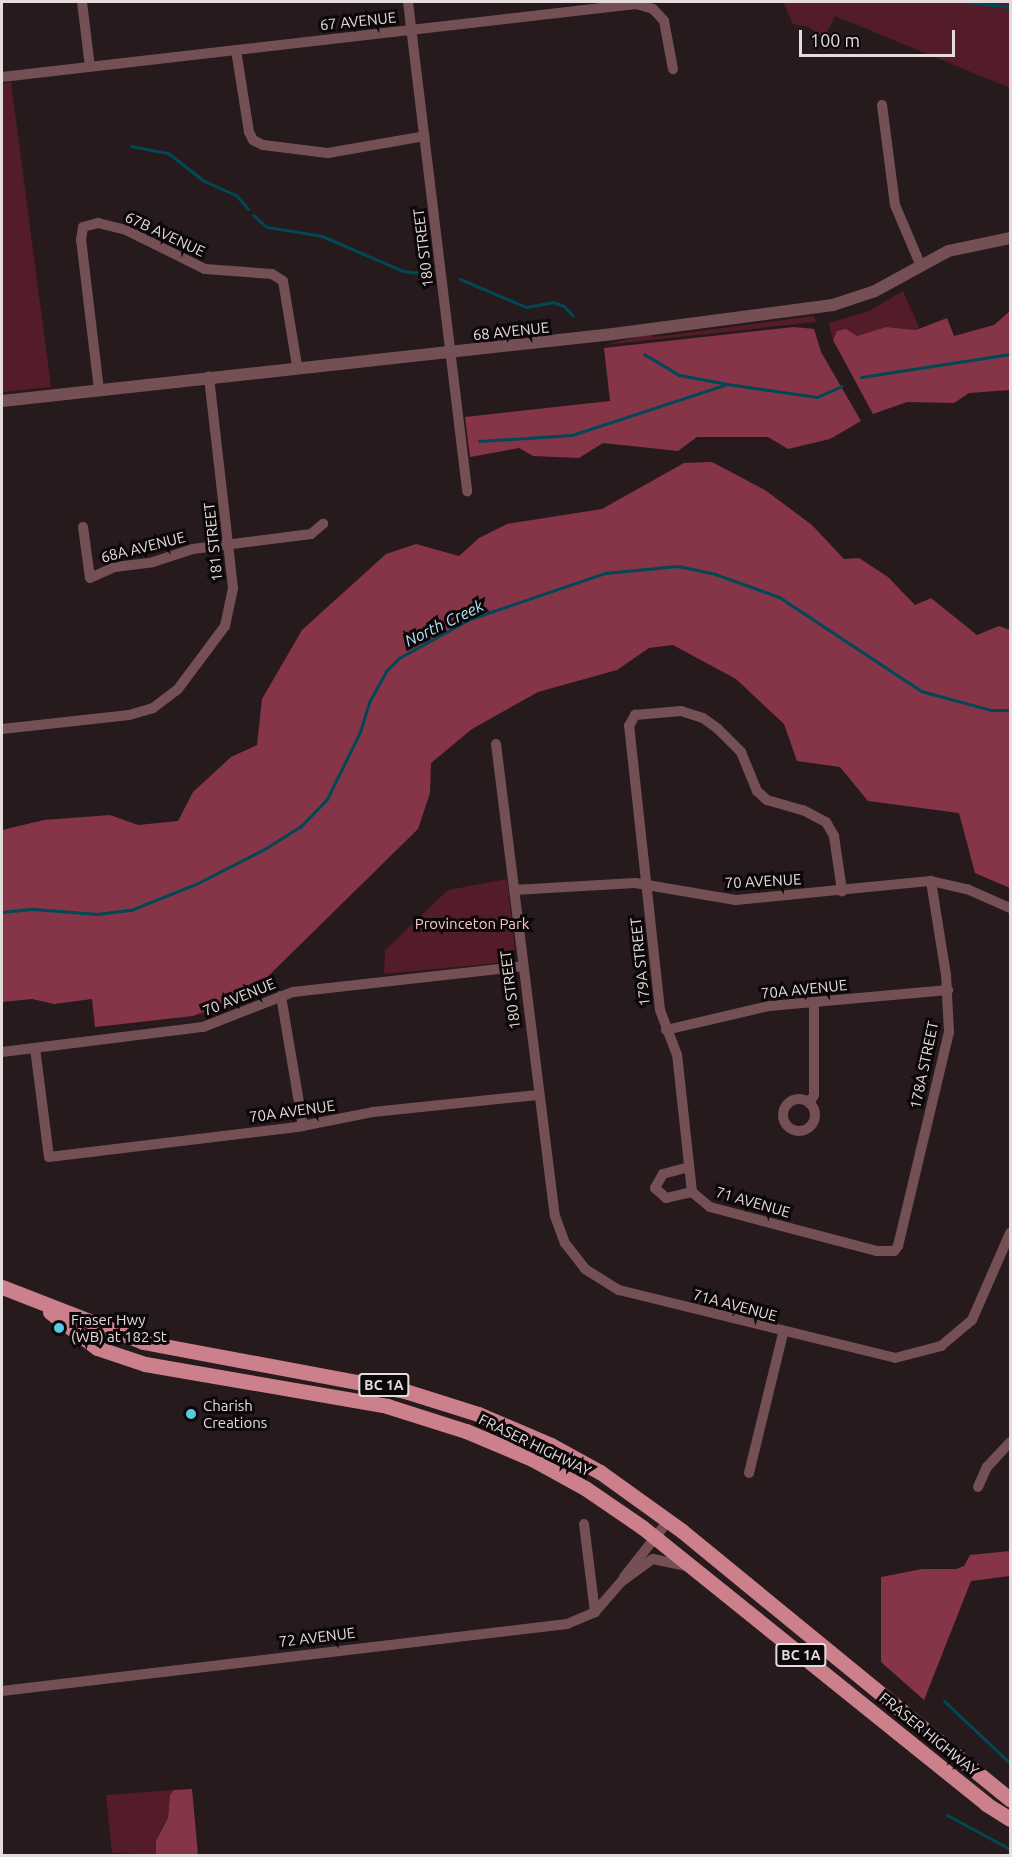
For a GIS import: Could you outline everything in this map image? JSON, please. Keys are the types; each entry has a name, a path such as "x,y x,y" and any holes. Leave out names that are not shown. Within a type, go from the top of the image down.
{"main road":[{"name":"FRASER HIGHWAY","path":"2,1287 143,1342 382,1385 457,1406 551,1445 600,1472 668,1521 1006,1794"},
{"name":"FRASER HIGHWAY","path":"30,1299 97,1348 145,1364 387,1406 466,1431 585,1488 654,1537 986,1804 1011,1819"}],"street":[{"path":"82,2 90,67"},
{"name":"180 STREET","path":"408,2 467,491"},
{"name":"67 AVENUE","path":"2,77 644,5 664,21 673,69"},
{"path":"236,50 253,140 263,145 328,153 424,136"},
{"path":"882,105 895,205 920,264"},
{"name":"67B AVENUE","path":"99,390 81,240 83,227 98,223 126,230 205,269 272,274 283,280 287,291 297,366"},
{"name":"68 AVENUE","path":"2,400 297,366 450,352 834,305 865,296 920,264 963,247 1011,238"},
{"name":"181 STREET","path":"2,729 140,712 178,689 230,614 233,588 229,544 208,376"},
{"name":"68A AVENUE","path":"83,526 90,578 115,567 229,544 311,534 323,524"},
{"name":"179A STREET","path":"692,1192 677,1055 660,1010 628,726 635,715 681,711 703,718 718,729 741,752 757,791 767,800 803,810 826,822 834,836 842,891"},
{"name":"180 STREET","path":"496,744 552,1196"},
{"name":"70 AVENUE","path":"514,890 646,885 736,900 931,881 967,889 1011,908"},
{"name":"178A STREET","path":"894,1251 901,1239 949,1032 948,990 931,881"},
{"name":"70 AVENUE","path":"2,1052 203,1028 281,996 523,966"},
{"name":"70A AVENUE","path":"666,1030 769,1006 948,990"},
{"path":"281,996 303,1126"},
{"path":"809,1103 814,1095 814,1003"},
{"name":"70A AVENUE","path":"35,1048 49,1157 303,1126 373,1113 538,1095"},
{"path":"689,1167 659,1176 655,1188 666,1198 692,1192"},
{"name":"71 AVENUE","path":"692,1192 710,1207 877,1251 894,1251"},
{"name":"71A AVENUE","path":"552,1196 565,1243 600,1281 619,1290 783,1333 895,1358 926,1353 959,1334 981,1303 1011,1233"},
{"path":"749,1473 783,1333"},
{"path":"978,1487 987,1467 1011,1442"},
{"name":"72 AVENUE","path":"2,1691 567,1624 595,1612 668,1521"},
{"path":"584,1524 595,1612"},
{"name":"72 AVENUE","path":"621,1582 653,1559 691,1568"}],"green space":[{"path":"783,2 1010,2 1010,88 835,16 824,38 809,27 793,24"},
{"path":"11,82 51,387 2,392 2,84"},
{"path":"903,291 919,327 917,330 886,327 857,336 837,332 833,340 829,323 869,311"},
{"path":"814,316 816,322 604,345 649,334 655,337"},
{"name":"Provinceton Park","path":"507,879 515,949 508,962 384,974 385,950 448,890"},
{"path":"269,975 272,984 210,1013 193,1016 255,989"},
{"path":"260,991 260,996 205,1018 96,1032 202,1018"},
{"path":"174,1790 170,1795 168,1818 158,1836 156,1855 112,1853 106,1795"}],"shaded area":[{"path":"1010,311 1010,390 969,393 954,403 907,402 873,414 833,340 837,331 846,329 857,336 886,327 916,330 947,318 954,336 994,325"},
{"path":"794,327 814,329 821,352 861,421 830,439 788,449 768,437 697,437 678,451 603,443 579,458 533,456 519,448 470,457 465,417 610,401 604,348"},
{"path":"712,462 765,490 812,525 844,559 859,558 888,577 915,605 931,598 977,635 999,626 1010,630 1010,888 975,873 959,813 868,801 840,767 797,761 784,724 736,679 673,645 649,648 617,670 538,692 472,729 431,763 430,793 418,829 255,989 193,1016 95,1027 92,999 54,1004 32,999 2,1002 2,830 44,820 110,815 138,825 178,821 193,792 231,757 257,745 262,699 302,630 386,554 416,544 459,556 479,538 507,524 602,509 684,463"},
{"path":"1010,1551 1010,1576 971,1581 924,1700 881,1662 881,1577 922,1569 956,1569 964,1566 970,1555"},
{"path":"192,1789 198,1855 156,1855 156,1841 168,1818 170,1795 174,1790"}],"waterway":[{"path":"966,2 1010,7"},
{"path":"131,146 168,153 204,181 237,196 248,209"},
{"path":"253,215 267,227 322,236 403,271 427,274"},
{"path":"460,279 526,307 553,302 564,306 573,316"},
{"path":"644,354 679,375 727,384 817,397 842,386"},
{"path":"861,377 1010,354"},
{"path":"479,441 572,435 727,384"},
{"name":"North Creek","path":"2,912 33,909 97,914 131,910 198,883 266,848 300,827 327,799 360,732 369,702 387,670 399,658 470,619 605,573 678,566 715,574 779,597 921,691 991,710 1010,710"},
{"path":"944,1701 1010,1763"},
{"path":"947,1815 1010,1849"}],"place":[{"name":"Fraser Hwy (WB) at 182 St","path":"59,1328"},
{"name":"Charish Creations","path":"191,1414"}]}
